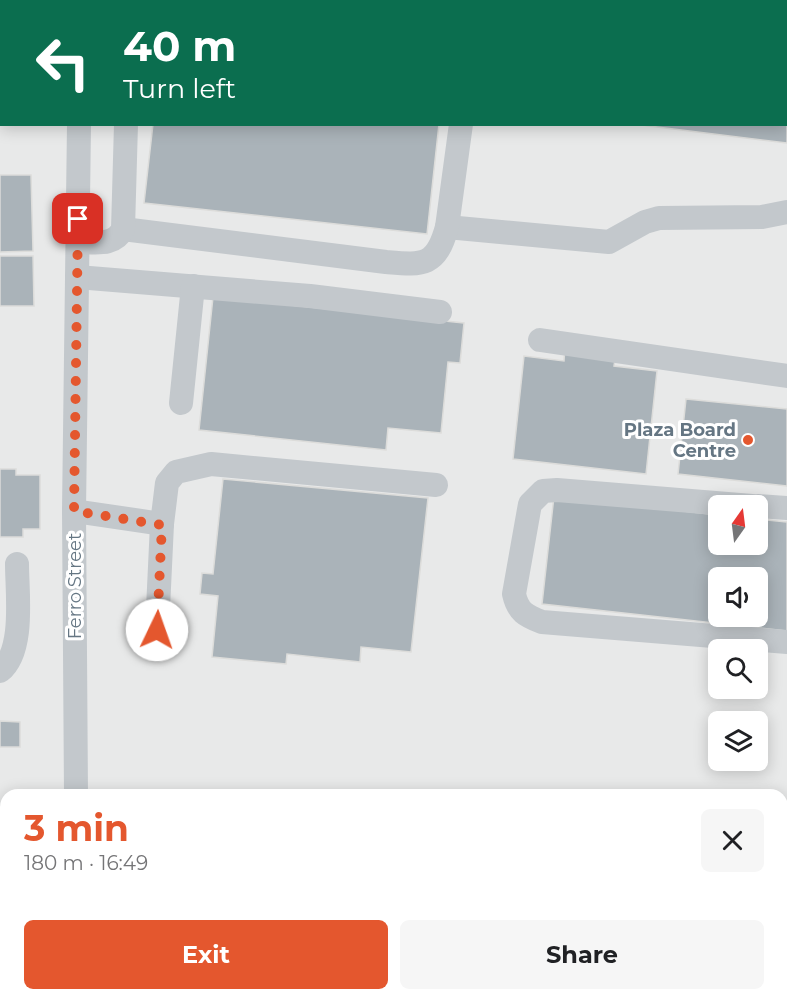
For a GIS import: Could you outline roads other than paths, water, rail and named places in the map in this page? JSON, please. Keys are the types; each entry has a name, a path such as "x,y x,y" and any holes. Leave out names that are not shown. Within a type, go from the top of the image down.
{"street":[{"name":"Ferro Street","path":"76,789 74,511 80,126"},
{"path":"78,242 109,242 117,238 123,229 126,126"},
{"path":"123,229 418,264 428,261 436,254 447,227 461,126"},
{"path":"447,227 609,242 645,222 659,218 762,217 787,212"},
{"path":"77,277 310,296 440,312"},
{"path":"181,403 193,286"},
{"path":"540,340 787,375"},
{"path":"157,630 162,525 171,477 184,468 201,465 435,485"},
{"path":"708,502 557,489 543,491 530,504 514,594 517,607 525,616 542,622 787,642"},
{"path":"768,507 787,508"},
{"path":"74,511 162,525"},
{"path":"0,671 6,666 16,645 17,564"}],"place":[{"name":"Plaza Board Centre","path":"748,440"}]}
